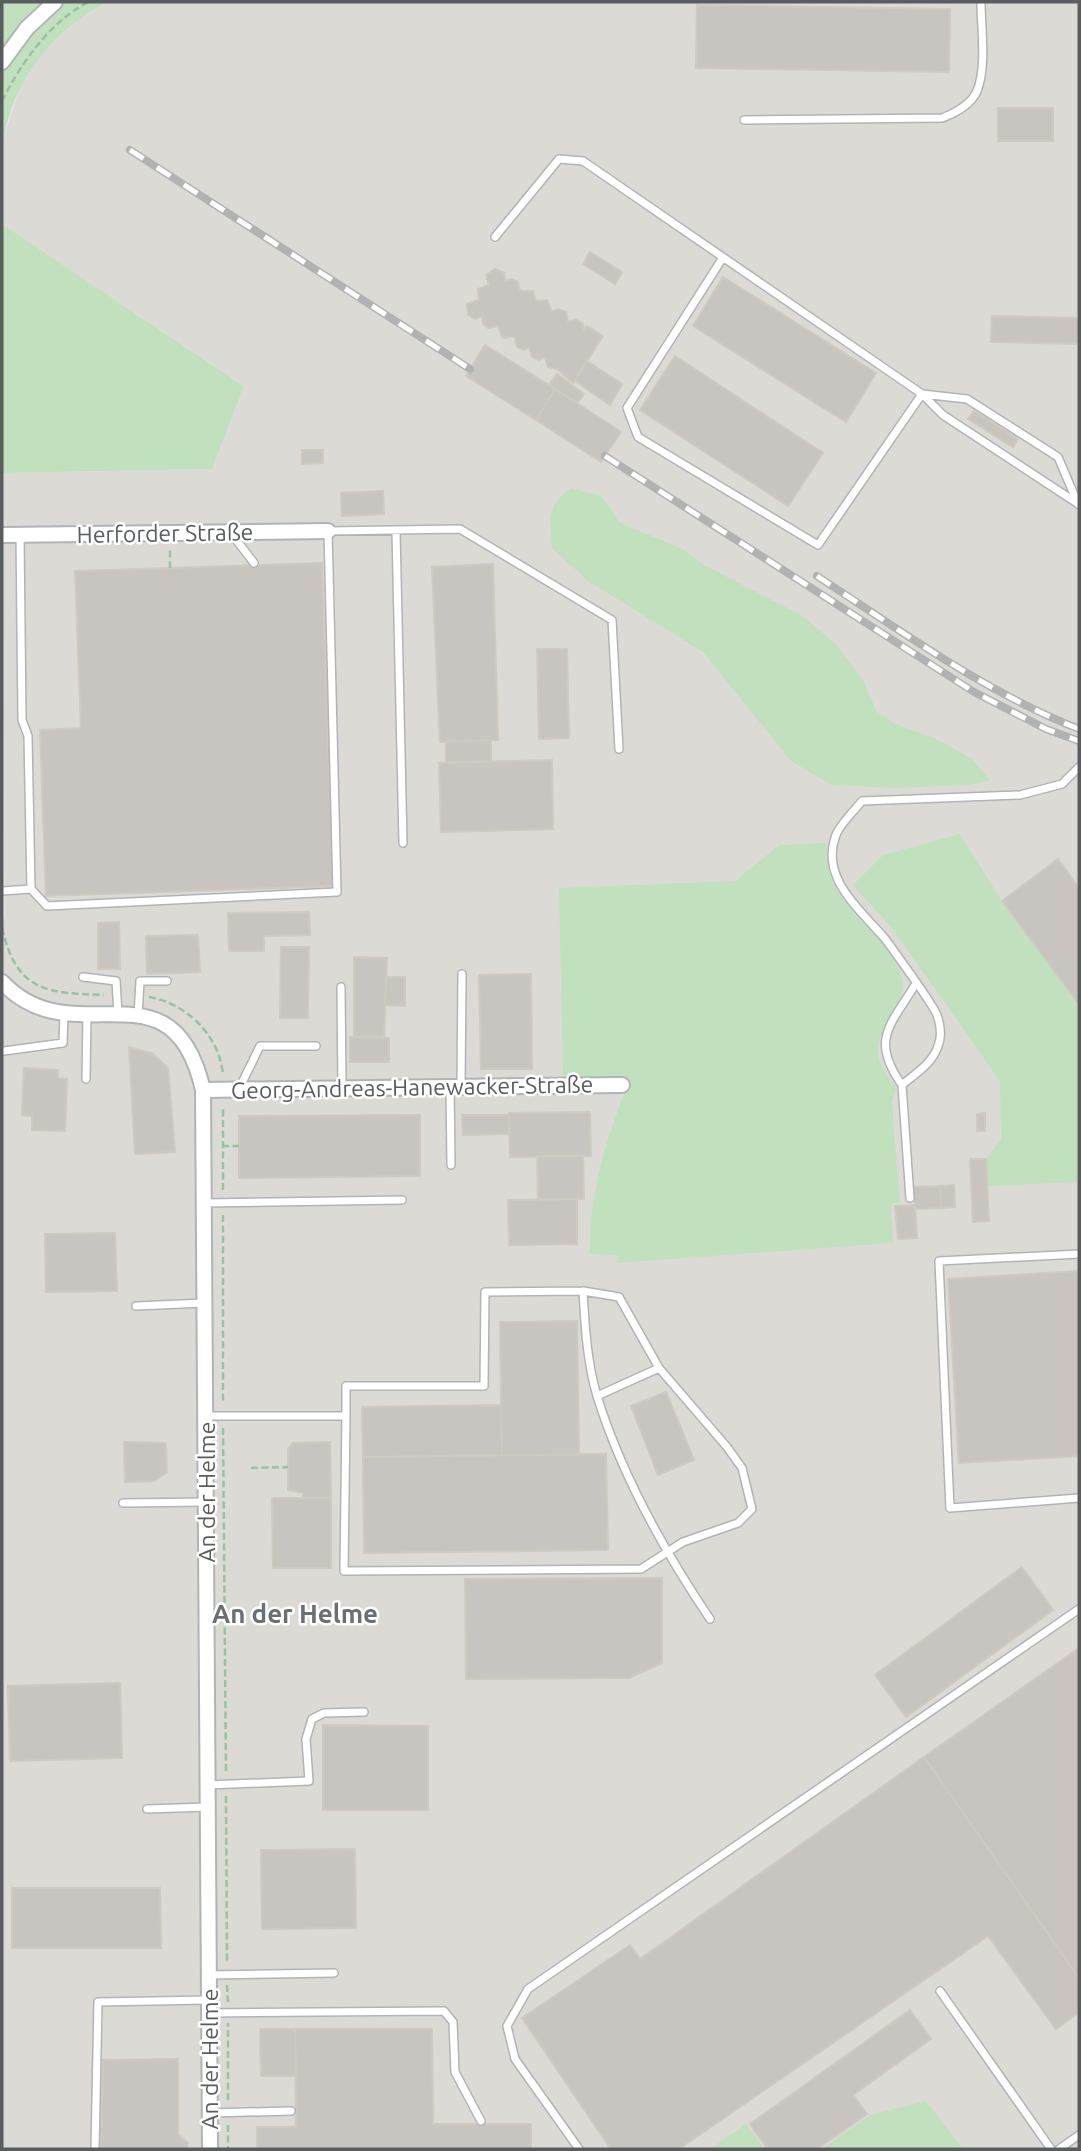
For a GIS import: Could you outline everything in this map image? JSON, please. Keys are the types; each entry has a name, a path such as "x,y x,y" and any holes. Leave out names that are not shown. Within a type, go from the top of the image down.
{"street":[{"path":"2,62 27,28 55,2"},
{"name":"Herforder Straße","path":"2,535 328,531"},
{"name":"An der Helme","path":"2,982 16,997 33,1007 64,1014 149,1016 172,1027 187,1044 197,1064 203,1090 210,2149"},
{"name":"Georg-Andreas-Hanewacker-Straße","path":"203,1090 622,1085"}],"lane":[{"path":"744,120 942,118 960,111 977,93 981,65 981,2"},
{"path":"495,237 559,159 583,161 922,394 943,415 1079,504"},
{"path":"722,259 627,408 638,437 818,545 922,394"},
{"path":"922,394 967,399 1058,457 1079,504"},
{"path":"19,535 22,720 28,736 31,890 47,906 337,892 328,531 460,528 612,620 619,749"},
{"path":"396,531 403,844"},
{"path":"230,533 254,563"},
{"path":"902,1085 928,1063 939,1046 940,1028 936,1012 886,941 854,906 840,884 833,864 836,835 862,801 1020,795 1062,784 1079,768"},
{"path":"2,891 31,890"},
{"path":"451,1165 462,974"},
{"path":"83,977 116,981 118,1015"},
{"path":"138,1016 141,981 167,981"},
{"path":"910,1198 902,1085 891,1069 883,1046 889,1028 915,985"},
{"path":"341,987 342,1088"},
{"path":"4,1051 63,1043 64,1014"},
{"path":"86,1079 87,1014"},
{"path":"239,1089 242,1078 260,1046 317,1046"},
{"path":"204,1203 402,1200"},
{"path":"1079,1254 939,1261 950,1508 1079,1498"},
{"path":"583,1291 587,1348 597,1396 624,1464 666,1553 710,1619"},
{"path":"583,1291 619,1297 659,1368 742,1468 752,1509 738,1523 683,1542 641,1569 344,1570 346,1386 484,1386 485,1292 583,1291"},
{"path":"136,1306 204,1303"},
{"path":"597,1396 659,1368"},
{"path":"205,1416 346,1416"},
{"path":"123,1503 206,1502"},
{"path":"579,2149 515,2059 507,2026 528,1989 1079,1609"},
{"path":"207,1785 309,1781 306,1739 312,1719 324,1713 364,1712"},
{"path":"147,1809 208,1807"},
{"path":"209,1975 334,1973"},
{"path":"940,1991 1051,2149"},
{"path":"95,2149 98,2002 209,2007 444,2011 453,2022 455,2071 481,2121"},
{"path":"210,2113 291,2111"},
{"path":"1059,2149 1079,2135"}],"path":[{"path":"2,101 14,77 42,39 88,2"},
{"path":"170,533 170,568"},
{"path":"222,1146 239,1146"},
{"path":"251,1468 288,1467"}],"shaded area":[{"path":"107,2 1079,2 1079,2149 2,2149 2,920 5,919 2,473 212,469 244,386 2,224 3,139 22,81 49,43 83,14"}],"green space":[{"path":"2,2 107,2 66,30 34,66 11,110 2,159"},
{"path":"2,224 244,386 212,469 2,473"},
{"path":"571,488 601,496 620,523 681,548 704,565 801,615 836,644 864,682 877,712 896,724 939,740 972,759 990,780 969,785 895,788 832,785 791,761 703,652 588,581 552,548 553,507"},
{"path":"960,834 1002,901 1079,1004 1079,1182 987,1186 986,1159 1001,1139 1000,1081 892,928 853,885 883,855"},
{"path":"827,843 828,867 835,887 846,904 886,947 902,980 902,994 879,1041 878,1054 883,1069 896,1087 892,1103 900,1203 891,1204 893,1243 616,1263 617,1255 590,1254 590,1231 601,1164 614,1120 631,1078 563,1077 559,888 735,881 779,845"},
{"path":"926,2101 963,2149 822,2149 870,2115"},
{"path":"746,2124 765,2149 710,2149"}],"building":[{"path":"697,5 950,9 949,72 696,68"},
{"path":"998,108 1053,108 1053,141 998,141"},
{"path":"590,252 622,272 615,284 583,264"},
{"path":"495,269 504,273 505,281 512,279 518,282 520,291 533,291 536,301 547,300 552,312 558,309 566,312 568,322 576,319 583,324 584,331 587,326 603,336 573,383 557,369 548,367 545,357 539,360 532,357 529,347 524,350 517,347 514,336 503,338 498,326 488,328 483,324 482,316 475,319 468,315 467,304 479,300 478,289 489,285 486,275"},
{"path":"723,277 876,373 846,422 693,326"},
{"path":"992,316 1079,318 1079,344 991,342"},
{"path":"485,345 555,389 536,420 466,376"},
{"path":"675,356 823,453 788,506 640,410"},
{"path":"587,361 622,384 610,405 575,381"},
{"path":"557,374 584,394 577,403 549,385"},
{"path":"555,389 621,432 601,462 536,420"},
{"path":"974,411 1018,439 1013,447 968,419"},
{"path":"302,450 323,450 323,463 302,464"},
{"path":"383,491 384,514 342,516 341,493"},
{"path":"322,563 333,886 46,896 40,730 81,728 75,571"},
{"path":"493,564 498,740 440,742 432,567"},
{"path":"537,649 567,649 569,738 539,739"},
{"path":"491,740 491,761 446,762 446,741"},
{"path":"552,760 553,829 441,832 439,763"},
{"path":"1058,859 1079,888 1079,1004 1002,901"},
{"path":"309,912 310,935 264,936 264,951 229,951 228,913"},
{"path":"119,922 120,969 98,969 98,923"},
{"path":"198,935 200,972 147,974 146,936"},
{"path":"281,947 309,947 308,1018 280,1018"},
{"path":"354,957 387,958 384,1037 354,1037"},
{"path":"531,974 532,1069 481,1069 479,975"},
{"path":"386,977 405,977 405,1006 385,1005"},
{"path":"350,1037 389,1038 389,1062 350,1062"},
{"path":"129,1047 153,1054 168,1068 175,1152 135,1154"},
{"path":"24,1068 58,1070 58,1078 67,1079 65,1131 32,1130 32,1116 22,1115"},
{"path":"590,1112 591,1156 510,1157 509,1113"},
{"path":"985,1113 985,1131 977,1131 977,1114"},
{"path":"420,1115 420,1176 239,1178 239,1116"},
{"path":"462,1115 509,1115 509,1134 463,1135"},
{"path":"583,1155 584,1199 538,1200 537,1156"},
{"path":"970,1159 986,1159 989,1221 973,1222"},
{"path":"954,1185 955,1207 941,1208 940,1186"},
{"path":"940,1186 941,1208 915,1209 914,1187"},
{"path":"577,1199 577,1244 509,1245 508,1200"},
{"path":"915,1205 917,1238 898,1239 895,1206"},
{"path":"115,1233 117,1291 46,1292 45,1234"},
{"path":"1079,1271 1079,1456 959,1463 948,1279"},
{"path":"577,1321 579,1455 502,1455 500,1322"},
{"path":"666,1392 694,1460 658,1475 631,1406"},
{"path":"501,1405 502,1455 363,1457 362,1407"},
{"path":"124,1442 166,1443 167,1472 154,1481 125,1482"},
{"path":"330,1442 331,1498 303,1498 303,1493 288,1490 288,1449 293,1443"},
{"path":"606,1454 608,1550 364,1553 363,1457"},
{"path":"272,1498 331,1498 331,1568 273,1568"},
{"path":"1022,1567 1053,1610 906,1717 875,1675"},
{"path":"662,1578 662,1663 629,1678 466,1679 465,1579"},
{"path":"1079,1648 1079,1978 924,1757"},
{"path":"120,1683 122,1758 10,1761 8,1686"},
{"path":"323,1725 428,1726 428,1810 323,1810"},
{"path":"924,1757 1079,1978 1079,2012 1056,2029 988,1936 679,2149 611,2149 522,2018 630,1945 640,1959"},
{"path":"355,1849 356,1928 262,1929 261,1850"},
{"path":"12,1888 160,1888 161,1948 12,1948"},
{"path":"910,2010 931,2039 853,2095 867,2114 817,2149 768,2149 750,2124"},
{"path":"260,2029 295,2029 296,2076 261,2076"},
{"path":"295,2029 432,2029 433,2124 531,2124 531,2149 257,2149 257,2127 296,2127"},
{"path":"178,2059 178,2135 188,2143 187,2149 101,2149 103,2060"}],"railway":[{"path":"130,150 470,369"},
{"path":"605,456 974,692 1046,729 1079,741"},
{"path":"817,576 977,679 1079,729"}],"district":[{"name":"An der Helme","path":"295,1613"}]}
